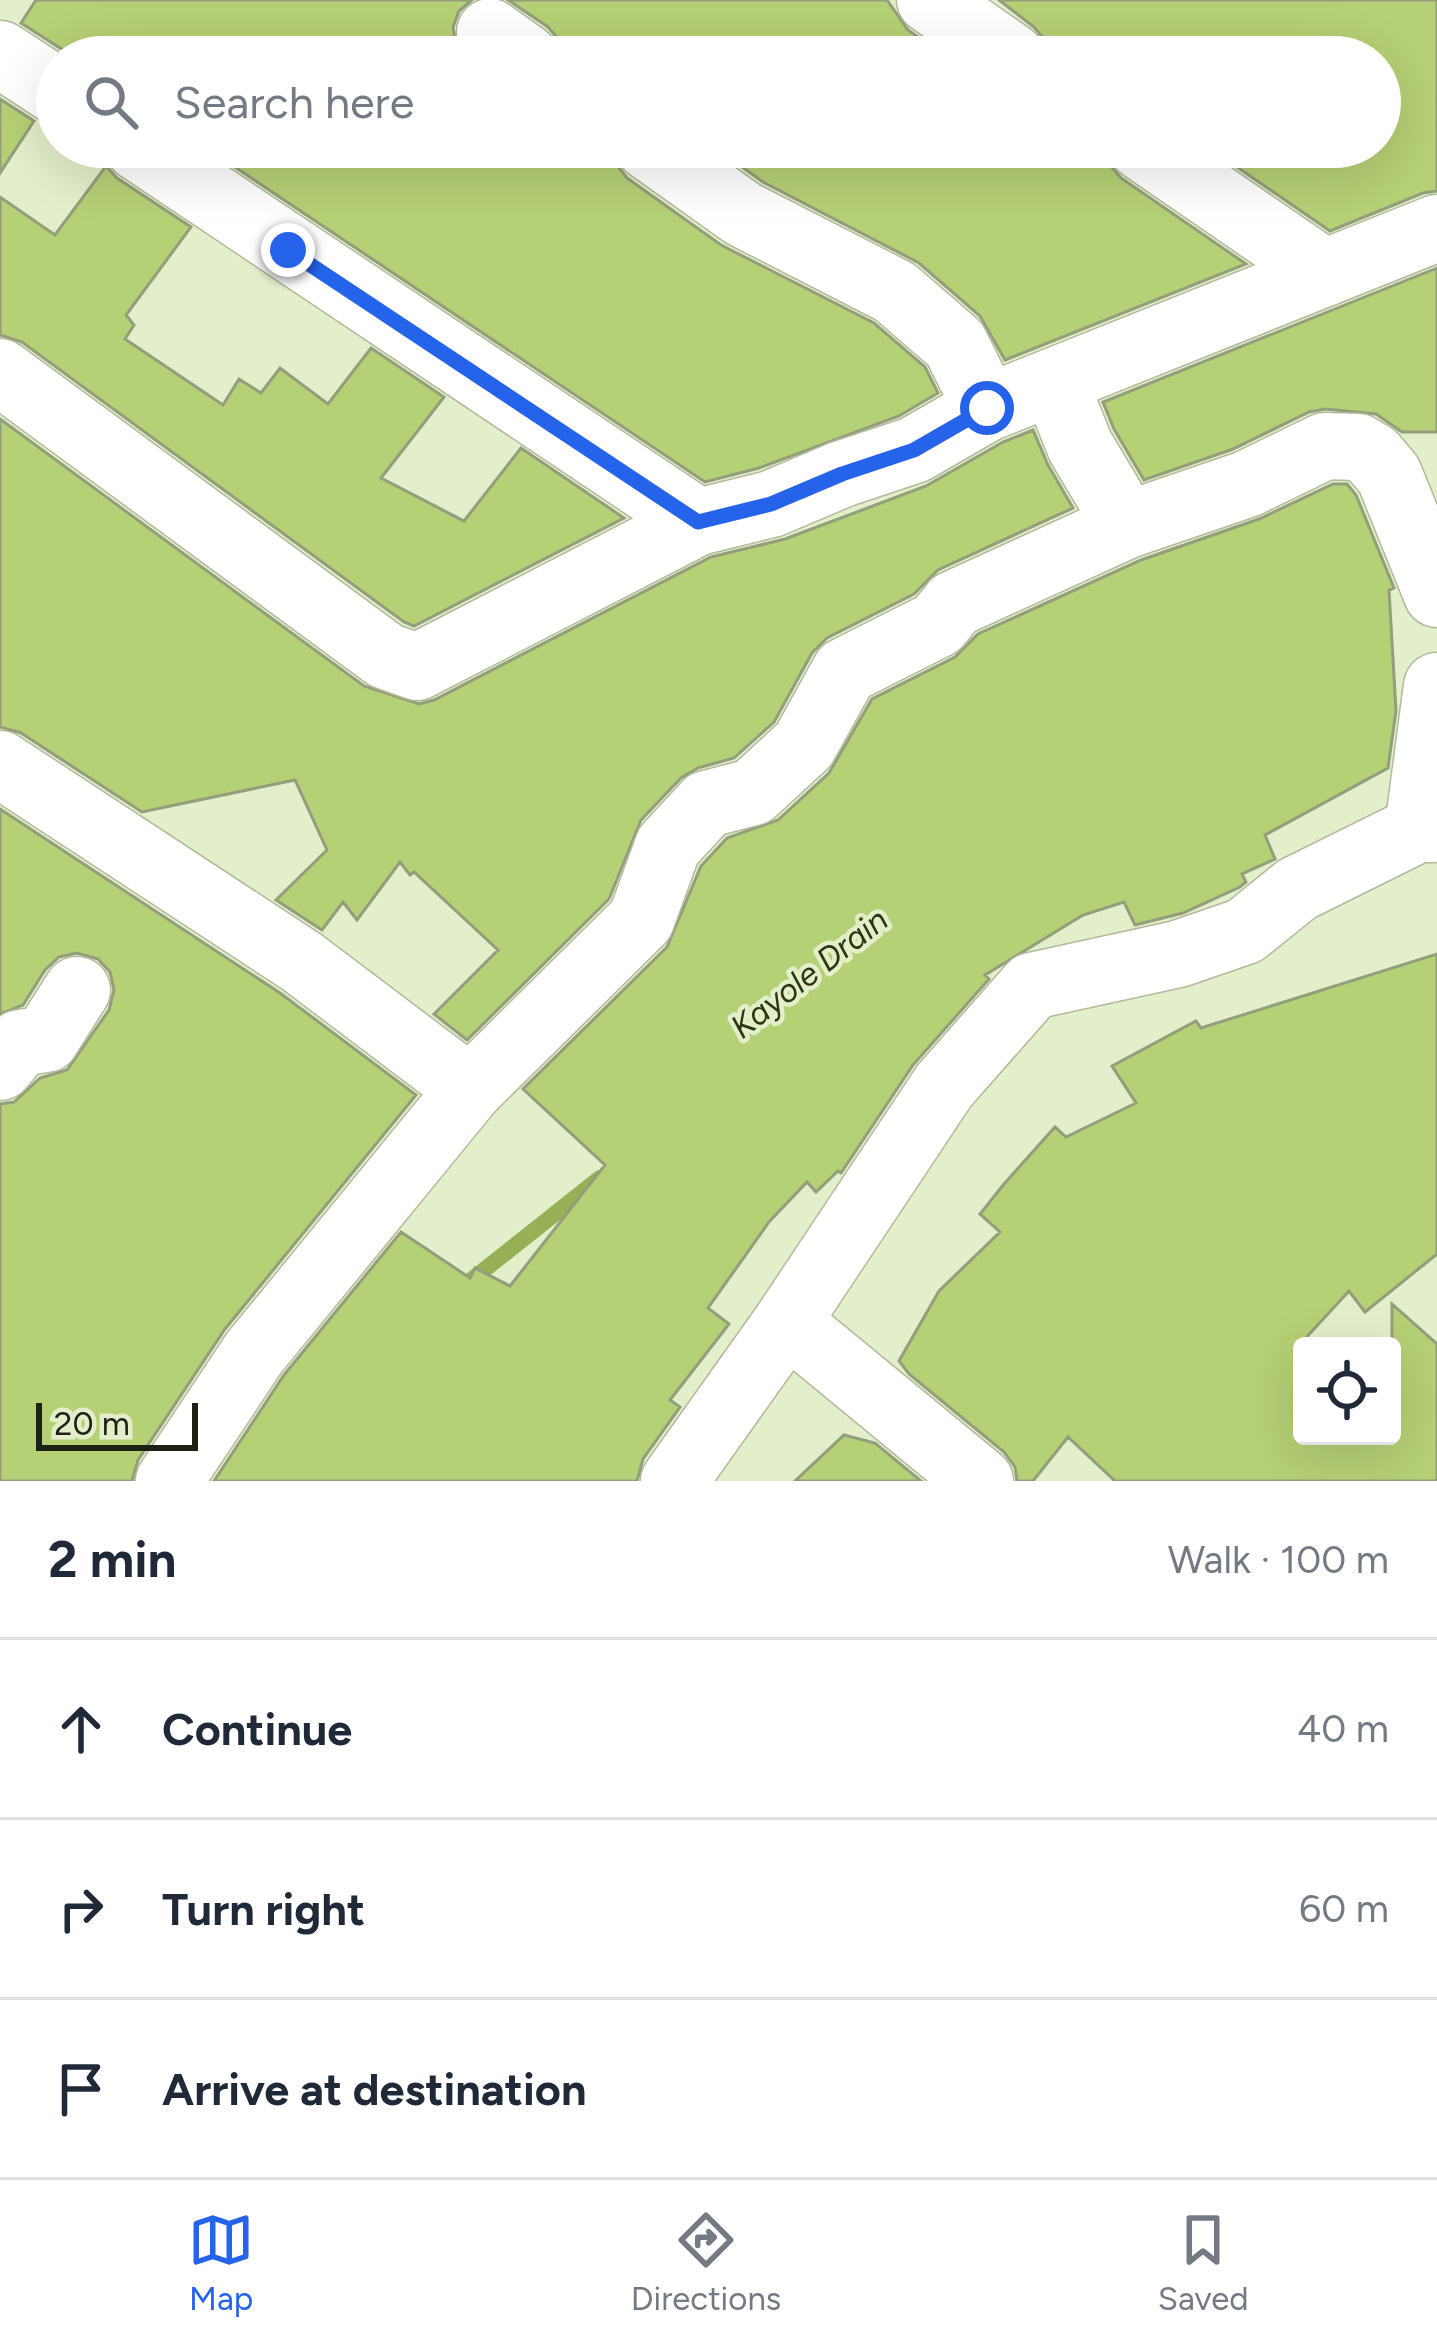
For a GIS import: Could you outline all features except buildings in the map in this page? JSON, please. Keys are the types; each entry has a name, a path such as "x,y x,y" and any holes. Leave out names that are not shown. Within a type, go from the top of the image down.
{"street":[{"path":"930,0 982,36"},
{"path":"0,54 36,77"},
{"path":"169,168 698,522"},
{"path":"679,168 742,214 895,292 955,344 987,408"},
{"path":"1172,168 1324,273"},
{"path":"0,372 386,656 417,667 698,522 771,504 914,450 987,408 1437,228"},
{"path":"1054,381 1080,446 1127,525"},
{"path":"169,1481 254,1354 470,1089 641,920 668,846 706,804 753,792 803,745 844,671 938,624 954,604 1127,525 1247,484 1324,446 1358,447 1373,456 1389,476 1437,594"},
{"path":"674,1481 944,1086 1032,986 1178,954 1245,931 1298,889 1427,829 1437,686"},
{"path":"0,764 302,962 470,1089"},
{"path":"0,1067 20,1043 46,1039 77,990"},
{"path":"787,1322 980,1481"}],"waterway":[{"name":"Kayole Drain","path":"465,1285 600,1178"}],"route":[{"path":"288,250 698,522 771,504 914,450 987,408"}]}
